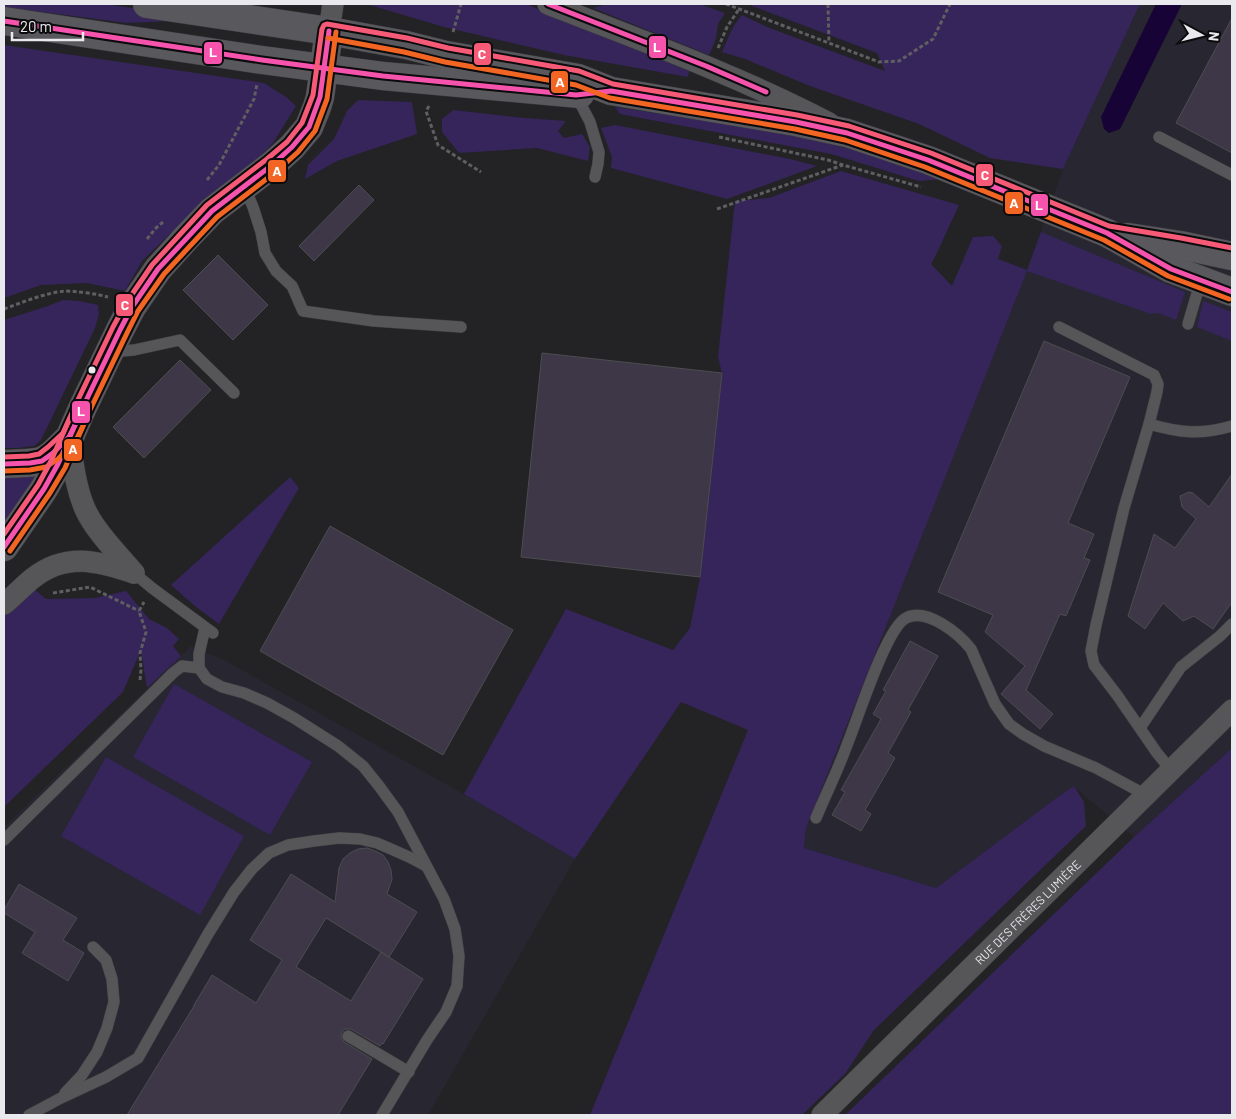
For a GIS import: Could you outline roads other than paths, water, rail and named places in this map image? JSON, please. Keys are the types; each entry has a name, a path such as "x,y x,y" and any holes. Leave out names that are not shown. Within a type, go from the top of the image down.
{"main road":[{"path":"147,4 329,31 406,45 446,55 578,78 611,91 847,132 928,160 1107,233 1171,269 1232,292"},
{"path":"4,21 255,59 383,76 576,95 611,91"},
{"path":"4,546 44,489 58,464 108,352 132,307 158,269 212,211 272,165 292,147 309,127 317,107 329,31"},
{"path":"1107,233 1232,256"},
{"path":"4,464 30,463 42,460 53,453 69,437"}],"street":[{"path":"329,31 333,4"},
{"path":"548,4 706,66 787,101 847,132"},
{"path":"69,437 78,492 85,509 93,523 134,573"},
{"path":"5,600 34,577 57,564 78,560 113,566 134,573"},
{"name":"RUE DES FRÈRES LUMIÈRE","path":"822,1115 1232,710"}],"lane":[{"path":"576,95 590,122 599,152 595,176"},
{"path":"1159,137 1232,174"},
{"path":"244,186 254,208 265,253 276,272 292,286 303,311 374,320 462,327"},
{"path":"1188,324 1201,280"},
{"path":"1060,327 1154,375 1158,384 1149,424 1124,508 1091,651 1094,665 1171,770"},
{"path":"108,352 134,350 180,340 234,393"},
{"path":"1149,424 1170,430 1197,433 1232,426"},
{"path":"134,573 209,630 199,654 199,668 207,679 222,687 244,693 267,703 294,718 338,746 362,766 398,812 444,899 455,929 459,956 457,986 446,1012 382,1115"},
{"path":"816,818 890,638 899,623 907,617 921,616 933,618 948,628 971,649 996,704 1009,724 1044,746 1096,768 1146,795"},
{"path":"1140,728 1181,667 1232,624"},
{"path":"4,840 173,673 182,666 199,668"},
{"path":"29,1115 106,1077 138,1058 234,892 252,869 269,854 288,845 339,838 377,843 426,866"},
{"path":"61,1098 82,1075 97,1052 107,1028 114,1002 112,979 106,960 93,947"},
{"path":"348,1036 408,1072"}]}
